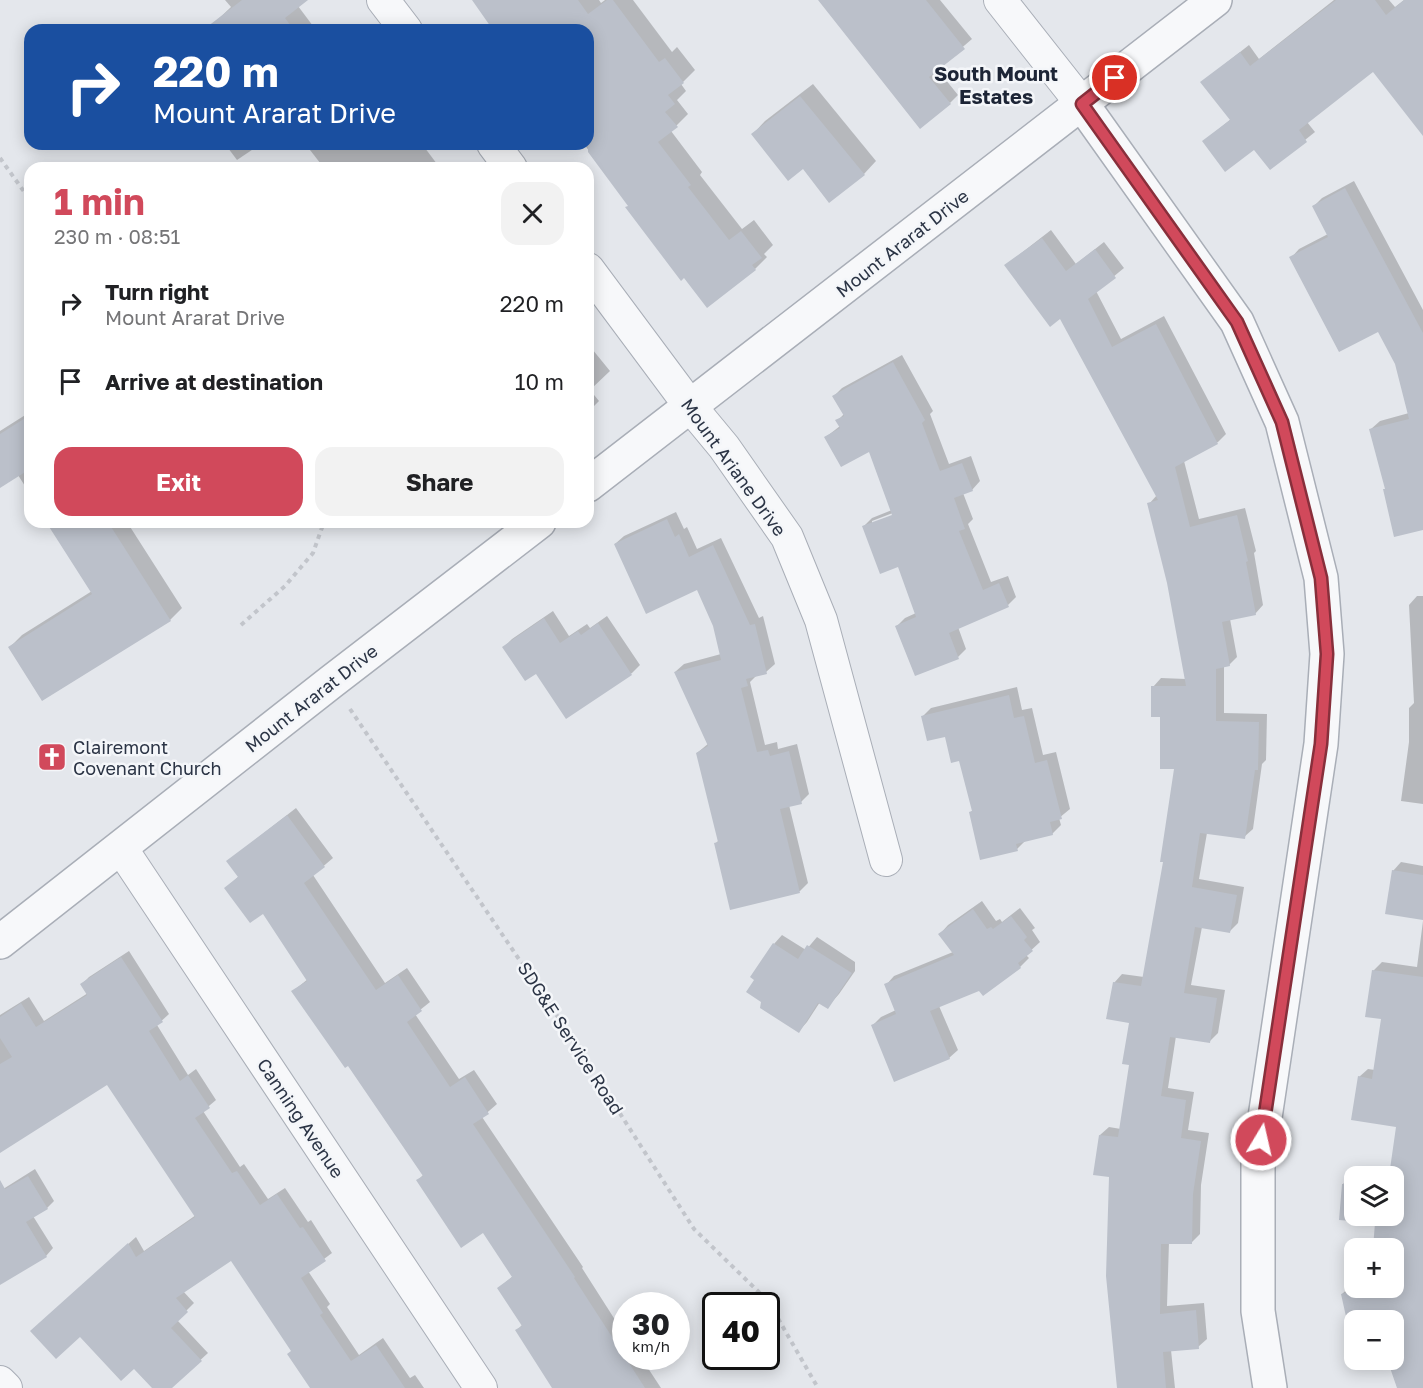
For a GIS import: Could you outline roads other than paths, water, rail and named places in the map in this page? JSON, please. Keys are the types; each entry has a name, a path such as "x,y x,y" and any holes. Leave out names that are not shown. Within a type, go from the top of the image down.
{"street":[{"path":"383,0 401,24"},
{"path":"1000,0 1082,104 1237,322 1282,422 1321,578 1327,654 1321,744 1258,1164 1258,1311 1270,1388"},
{"name":"Mount Ararat Drive","path":"594,480 1215,0"},
{"name":"Mount Ariane Drive","path":"594,277 690,406 724,447 787,537 821,621 886,860"},
{"name":"Mount Ararat Drive","path":"0,942 531,528"},
{"name":"Canning Avenue","path":"121,848 481,1388"},
{"path":"0,1382 6,1388"}],"place":[{"name":"Clairemont Covenant Church","path":"52,757"}],"district":[{"name":"South Mount Estates","path":"996,84"}]}
